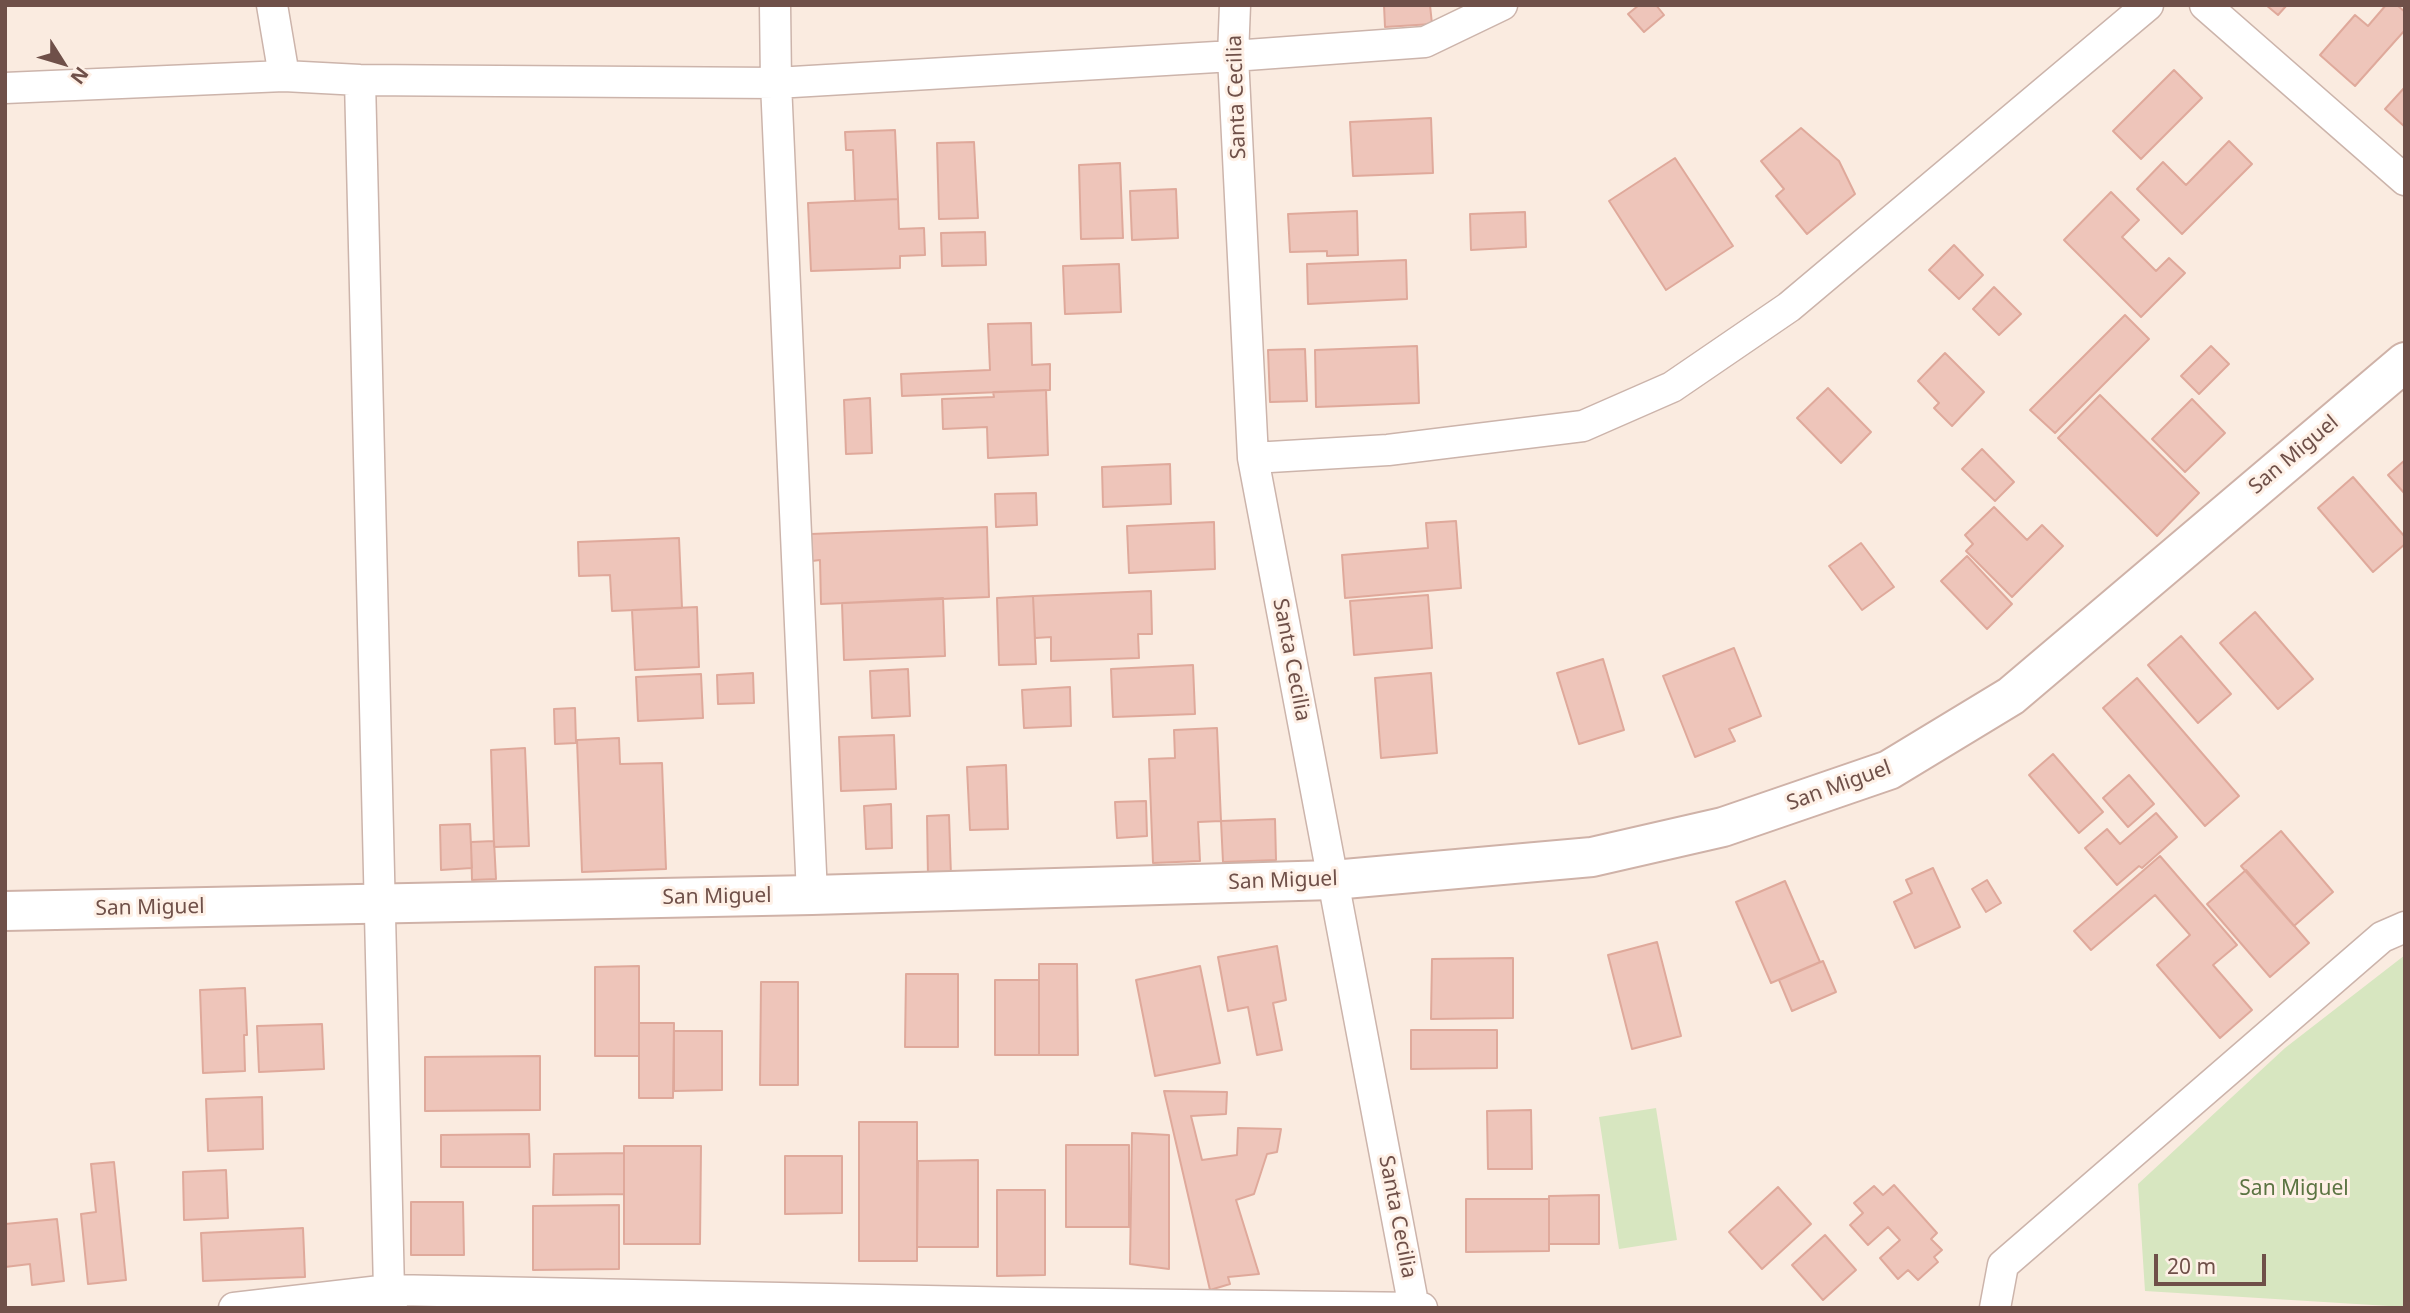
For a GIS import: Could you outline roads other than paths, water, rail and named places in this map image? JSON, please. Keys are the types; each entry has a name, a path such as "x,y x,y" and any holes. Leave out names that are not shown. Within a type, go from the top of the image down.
{"street":[{"path":"272,5 284,76"},
{"path":"775,5 776,83 813,895"},
{"name":"Santa Cecilia","path":"1235,5 1233,56 1253,458 1414,1308"},
{"path":"5,88 284,76 360,80 776,83 1425,42 1503,5"},
{"path":"1253,458 1388,450 1583,426 1672,387 1789,307 2148,5"},
{"path":"2205,5 2405,180"},
{"path":"360,80 391,1299"},
{"name":"San Miguel","path":"5,911 813,895 1333,880 1591,857 1724,827 1889,770 2011,696 2405,362"},
{"path":"1995,1308 2003,1265 2382,937 2405,927"},
{"path":"234,1308 391,1299 1422,1308"}]}
